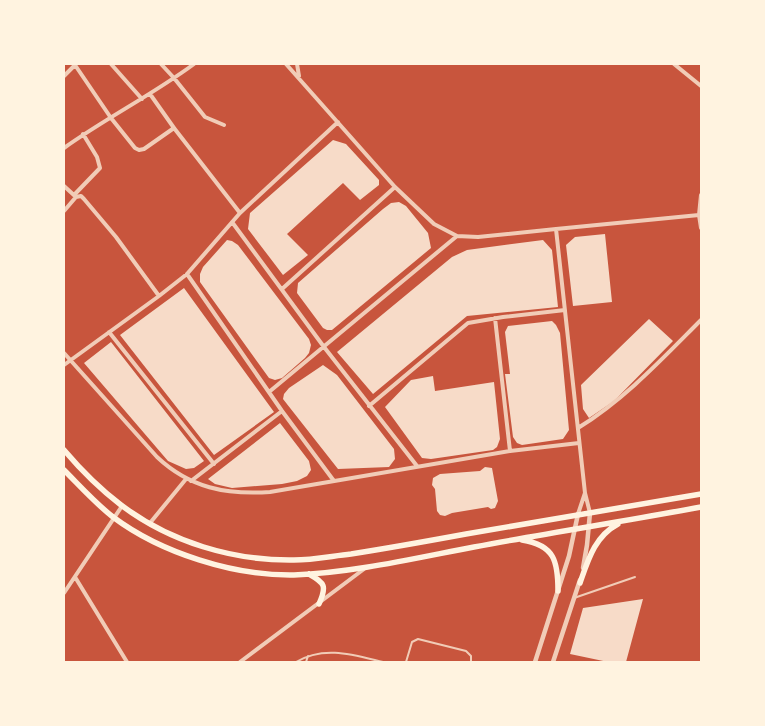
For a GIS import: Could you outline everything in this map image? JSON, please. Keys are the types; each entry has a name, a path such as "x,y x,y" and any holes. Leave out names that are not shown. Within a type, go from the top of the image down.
{"main road":[{"path":"64,450 81,470 122,506 150,523 178,538 226,554 262,559 295,560 387,548 701,494"},
{"path":"64,470 114,517 166,547 227,568 278,575 309,574 367,566 701,507"},
{"path":"580,583 591,552 597,542 612,527 624,521"},
{"path":"515,539 536,543 550,553 557,566 558,591"},
{"path":"309,574 320,580 324,585 319,604"}],"street":[{"path":"68,64 75,66 111,118 135,148 144,149 174,128"},
{"path":"111,64 142,99"},
{"path":"161,64 205,117 224,125"},
{"path":"64,148 194,64"},
{"path":"286,64 395,187 434,224 457,236 478,237 699,215"},
{"path":"297,64 299,78"},
{"path":"674,64 701,86"},
{"path":"64,76 75,66"},
{"path":"150,94 240,213"},
{"path":"64,365 187,274 240,213 338,122"},
{"path":"64,211 100,168 97,157 83,134"},
{"path":"64,186 75,196 81,196 100,217 159,296"},
{"path":"282,289 395,187"},
{"path":"701,195 699,215 701,228"},
{"path":"232,222 324,348 417,466"},
{"path":"553,662 580,583 588,545 590,513 585,493 579,443 556,229"},
{"path":"269,392 457,236"},
{"path":"187,274 282,411 334,481"},
{"path":"369,406 468,323 565,310"},
{"path":"495,318 510,451"},
{"path":"578,428 603,413 622,398 701,320"},
{"path":"109,332 214,464"},
{"path":"64,353 170,470 190,481 213,490 252,493 270,492 510,451 579,443"},
{"path":"190,481 282,411"},
{"path":"150,523 186,478"},
{"path":"535,662 558,591 585,493"},
{"path":"64,593 122,506"},
{"path":"240,662 367,566"},
{"path":"75,577 127,662"}],"lane":[{"path":"574,598 635,577"},
{"path":"406,662 412,642 418,639 466,651 471,656 471,662"},
{"path":"296,662 308,656 324,652 337,652 383,662"},
{"path":"306,662 308,656"}],"building":[{"path":"333,140 346,144 379,180 379,185 360,200 343,183 287,234 308,255 283,275 248,229 250,213"},
{"path":"399,202 406,206 428,233 431,248 332,330 323,328 297,293 298,283 383,209 391,203"},
{"path":"605,234 612,302 573,306 566,245 575,237"},
{"path":"227,240 238,245 309,339 311,345 309,353 282,378 275,380 269,378 200,282 200,274 203,267"},
{"path":"543,240 552,250 558,307 467,316 373,394 337,352 452,257 467,250"},
{"path":"184,288 274,412 214,455 120,335"},
{"path":"649,319 673,341 614,401 589,418 583,409 581,385"},
{"path":"552,321 560,333 569,430 563,439 522,445 517,443 513,437 505,374 510,374 505,332 508,326"},
{"path":"111,342 204,461 194,468 186,469 168,461 84,363"},
{"path":"323,365 337,375 394,449 395,459 389,467 338,469 283,399 284,394 289,388"},
{"path":"433,376 435,391 494,382 500,439 497,447 493,450 431,459 422,458 385,407 411,380"},
{"path":"280,423 309,461 311,470 307,476 297,481 282,484 232,488 215,484 208,479"},
{"path":"485,467 492,468 498,501 495,508 491,509 488,507 452,513 445,516 440,515 437,511 435,489 432,485 433,478 440,474 480,471"},
{"path":"643,599 626,662 608,662 570,654 583,608"}]}
